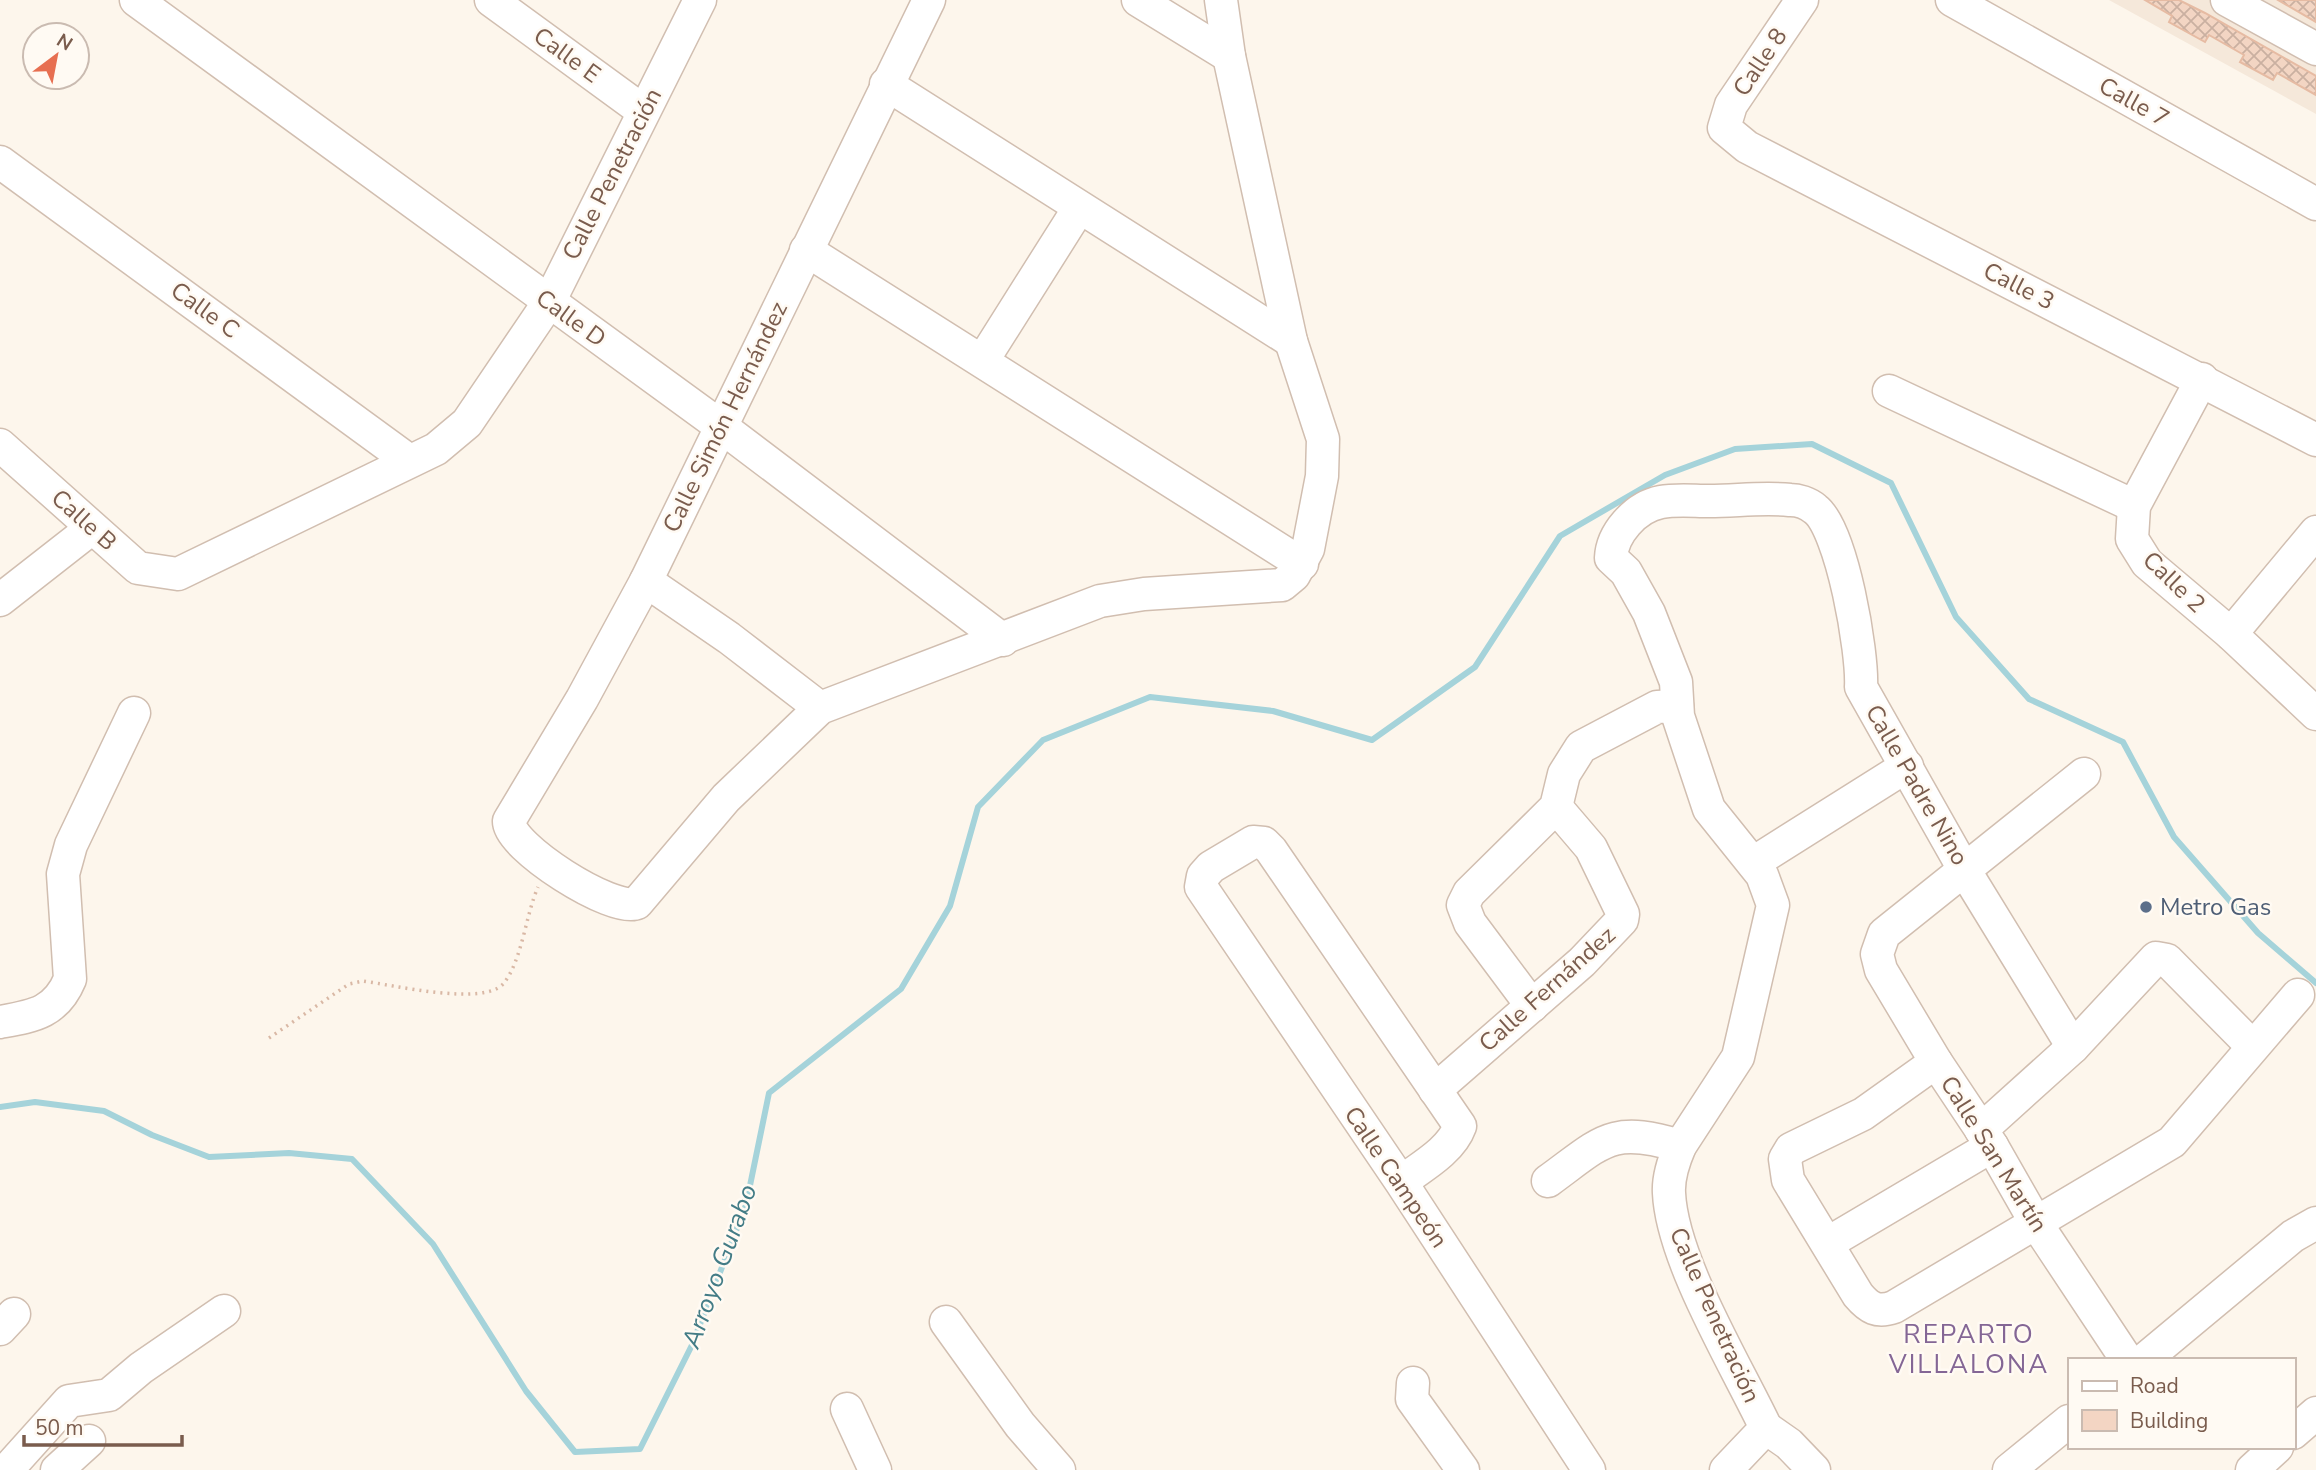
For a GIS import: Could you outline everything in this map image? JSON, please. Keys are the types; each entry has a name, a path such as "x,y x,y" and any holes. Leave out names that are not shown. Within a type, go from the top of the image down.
{"street":[{"name":"Calle D","path":"136,0 719,425 1003,640"},
{"name":"Calle E","path":"491,0 643,111"},
{"name":"Calle Penetración","path":"178,574 408,460 436,449 467,424 549,302 700,0"},
{"name":"Calle Simón Hernández","path":"547,863 530,850 509,827 513,814 582,699 646,581 719,425 929,0"},
{"path":"1139,0 1229,56"},
{"path":"547,863 619,905 637,903 726,797 821,708 1100,601 1144,594 1282,585 1302,564 1318,509 1323,439 1291,341 1229,56 1221,0"},
{"name":"Calle 8","path":"1724,128 1731,105 1801,0"},
{"name":"Calle 7","path":"1952,0 2316,204"},
{"path":"2227,0 2316,49"},
{"path":"887,84 1291,341"},
{"name":"Calle 3","path":"1724,128 1747,147 2316,440"},
{"name":"Calle C","path":"0,162 408,460"},
{"path":"983,360 1079,208"},
{"path":"806,250 1302,564"},
{"name":"Calle 2","path":"2202,379 2134,506 2132,539 2147,563 2231,635 2316,714"},
{"path":"1889,391 2134,506"},
{"name":"Calle B","path":"0,445 138,568 178,574"},
{"name":"Calle Padre Nino","path":"1626,572 1611,558 1612,544 1631,519 1660,502 1790,500 1815,508 1829,526 1836,544 1850,600 1862,671 1861,687 1965,871 2073,1047"},
{"path":"0,600 92,528"},
{"path":"2231,635 2316,532"},
{"name":"Calle Penetración","path":"1626,572 1649,613 1676,682 1678,716 1709,809 1762,875 1773,905 1738,1056 1680,1146 1673,1162 1668,1190 1679,1242 1766,1427 1726,1470"},
{"path":"646,581 729,638 821,708"},
{"path":"1532,1006 1470,923 1463,905 1469,892 1556,807 1564,774 1581,747 1657,708 1677,706"},
{"path":"0,1022 39,1015 64,994 70,979 63,874 71,845 134,713"},
{"path":"1753,863 1907,766"},
{"path":"1965,871 2084,774"},
{"name":"Calle Fernández","path":"1435,1090 1619,926 1623,914 1591,848 1556,807"},
{"name":"Calle Campeón","path":"1435,1090 1272,850 1264,843 1253,842 1211,867 1203,876 1201,887 1401,1182 1589,1470"},
{"name":"Calle San Martín","path":"1965,871 1893,926 1879,942 1877,954 1881,970 1936,1062 1987,1138 2036,1223 2126,1358"},
{"path":"1828,1243 1987,1138 2149,962 2161,958 2167,960 2252,1046"},
{"path":"1936,1062 1863,1114 1791,1149 1785,1159 1788,1180 1866,1304 1883,1311 2172,1143 2298,995"},
{"path":"1401,1182 1456,1137 1460,1126 1435,1090"},
{"path":"1548,1181 1587,1152 1620,1136 1650,1137 1680,1146"},
{"path":"2146,1358 2293,1236 2316,1223"},
{"path":"7,1470 69,1401 109,1395 141,1368 224,1311"},
{"path":"946,1322 1020,1425 1059,1470"},
{"path":"1413,1383 1412,1399 1463,1470"},
{"path":"847,1409 875,1470"},
{"path":"2295,1431 2316,1413"},
{"path":"2009,1470 2068,1422"},
{"path":"1766,1427 1789,1444 1814,1470"},
{"path":"57,1470 89,1441"},
{"path":"2252,1470 2275,1449"}],"path":[{"path":"269,1038 349,984 363,981 472,995 492,993 504,983 513,964 532,900 547,863"}],"shaded area":[{"path":"2109,0 2316,0 2316,114"}],"building":[{"path":"2145,0 2179,0 2205,13 2316,76 2316,95 2277,73 2273,80 2240,62 2244,55 2209,35 2205,42 2169,22 2172,16"},
{"path":"2278,0 2316,0 2316,22"}],"waterway":[{"name":"Arroyo Gurabo","path":"0,1107 35,1102 104,1111 152,1135 209,1157 289,1153 352,1159 433,1244 526,1391 575,1452 640,1449 692,1345 746,1205 769,1093 901,989 950,906 978,807 1043,740 1150,697 1273,711 1372,740 1475,667 1560,536 1665,475 1735,449 1812,444 1891,483 1956,617 2029,699 2123,742 2174,837 2258,933 2316,983"}],"place":[{"name":"Metro Gas","path":"2146,907"}],"district":[{"name":"REPARTO VILLALONA","path":"1969,1349"}]}
